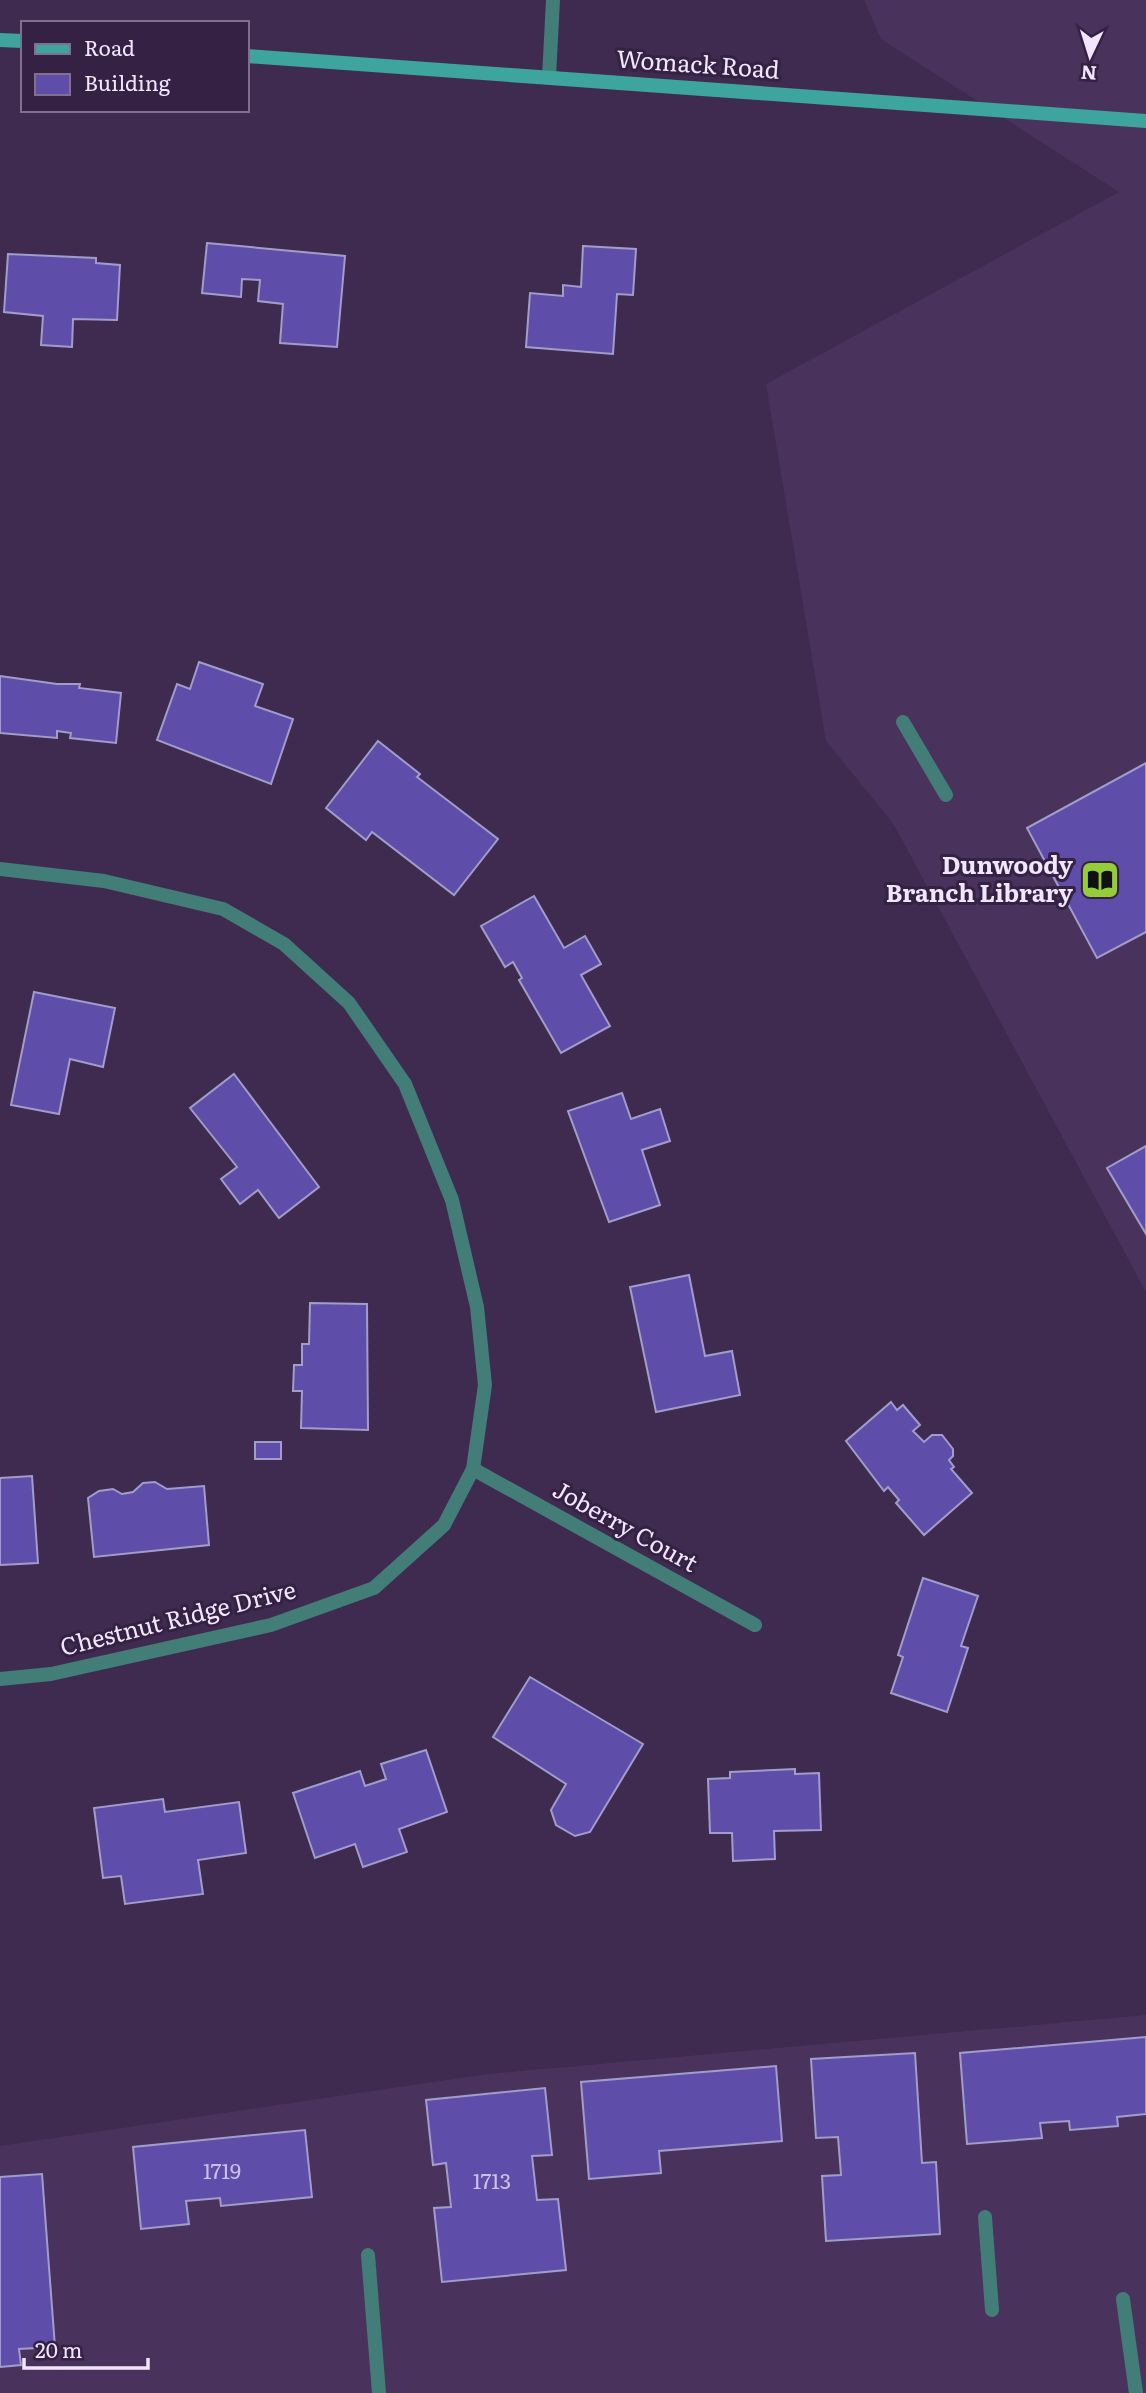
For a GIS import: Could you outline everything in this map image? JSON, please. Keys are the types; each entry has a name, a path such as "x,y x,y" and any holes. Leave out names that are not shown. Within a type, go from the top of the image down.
{"street":[{"path":"549,77 553,0"},
{"path":"0,40 21,41"},
{"name":"Womack Road","path":"248,56 1146,121"},
{"path":"903,722 946,794"},
{"name":"Chestnut Ridge Drive","path":"0,869 104,881 223,909 284,944 349,1003 405,1084 452,1200 477,1307 485,1385 473,1469 444,1525 374,1588 271,1625 51,1674 0,1679"},
{"name":"Joberry Court","path":"473,1469 755,1625"},
{"path":"985,2217 992,2310"},
{"path":"368,2255 379,2393"},
{"path":"1123,2299 1136,2393"}],"shaded area":[{"path":"864,0 1146,0 1146,1292 893,823 826,741 766,384 1119,192 881,39"},
{"path":"1146,2015 1146,2393 0,2393 0,2146 488,2074"}],"building":[{"path":"207,243 345,256 337,347 280,343 283,304 258,301 260,280 242,279 241,297 202,293"},
{"path":"583,246 636,249 633,295 617,294 613,354 526,347 530,293 563,296 563,285 581,287"},
{"path":"8,254 96,258 96,263 120,265 117,320 73,319 72,347 41,345 43,316 4,312"},
{"path":"199,662 263,684 255,706 293,719 271,784 157,740 177,684 190,689"},
{"path":"0,676 57,684 80,684 79,688 121,693 116,743 70,738 71,733 57,731 57,738 0,733"},
{"path":"378,741 420,774 417,777 498,839 454,895 372,832 366,840 326,808"},
{"name":"Dunwoody Branch Library","path":"1146,763 1146,932 1097,958 1027,828"},
{"path":"534,896 564,948 585,936 601,964 581,975 610,1026 561,1053 519,980 522,978 513,962 505,967 481,926"},
{"path":"34,992 115,1008 103,1067 70,1059 59,1114 11,1105"},
{"path":"234,1074 319,1187 279,1218 258,1190 240,1204 221,1179 237,1167 190,1108"},
{"path":"622,1093 631,1119 660,1109 670,1141 642,1150 660,1205 609,1222 568,1111"},
{"path":"1146,1146 1146,1234 1107,1168"},
{"path":"689,1275 705,1356 732,1351 740,1395 656,1412 630,1287"},
{"path":"310,1303 367,1304 368,1430 301,1428 302,1391 293,1391 294,1365 302,1365 302,1344 309,1344"},
{"path":"891,1402 897,1410 903,1405 920,1425 913,1431 924,1442 932,1435 942,1435 953,1449 953,1456 949,1460 954,1467 951,1469 972,1493 924,1535 896,1503 899,1500 888,1487 884,1491 846,1441"},
{"path":"255,1442 281,1442 281,1459 255,1459"},
{"path":"32,1476 38,1563 0,1565 0,1478"},
{"path":"155,1482 167,1489 204,1486 209,1545 94,1557 88,1498 99,1491 113,1489 122,1494 133,1492 143,1483"},
{"path":"923,1578 978,1596 961,1646 968,1648 947,1712 891,1693 903,1657 898,1655"},
{"path":"530,1677 643,1744 590,1832 575,1836 556,1825 551,1810 566,1784 493,1737"},
{"path":"426,1750 447,1812 399,1829 407,1852 363,1867 355,1844 315,1858 293,1793 360,1771 365,1786 386,1779 381,1764"},
{"path":"795,1769 795,1774 819,1773 821,1830 774,1831 775,1859 733,1861 732,1833 710,1833 708,1779 730,1778 730,1772"},
{"path":"163,1799 165,1812 239,1802 246,1853 198,1860 203,1894 125,1904 121,1876 103,1878 94,1808"},
{"path":"1146,2037 1146,2114 1117,2117 1118,2126 1070,2130 1069,2121 1040,2123 1042,2138 967,2144 960,2053"},
{"path":"915,2053 922,2163 936,2162 940,2234 826,2241 822,2176 841,2175 838,2137 816,2138 811,2059"},
{"path":"776,2066 782,2141 659,2151 661,2173 589,2179 581,2082"},
{"path":"545,2088 552,2155 532,2156 537,2200 558,2199 566,2270 442,2282 434,2208 451,2207 446,2163 433,2165 426,2100"},
{"path":"305,2130 312,2197 221,2206 220,2198 186,2201 189,2224 141,2229 133,2147"},
{"path":"42,2174 55,2347 19,2349 21,2365 0,2367 0,2177"}],"place":[{"name":"Dunwoody Branch Library","path":"1100,880"}]}
